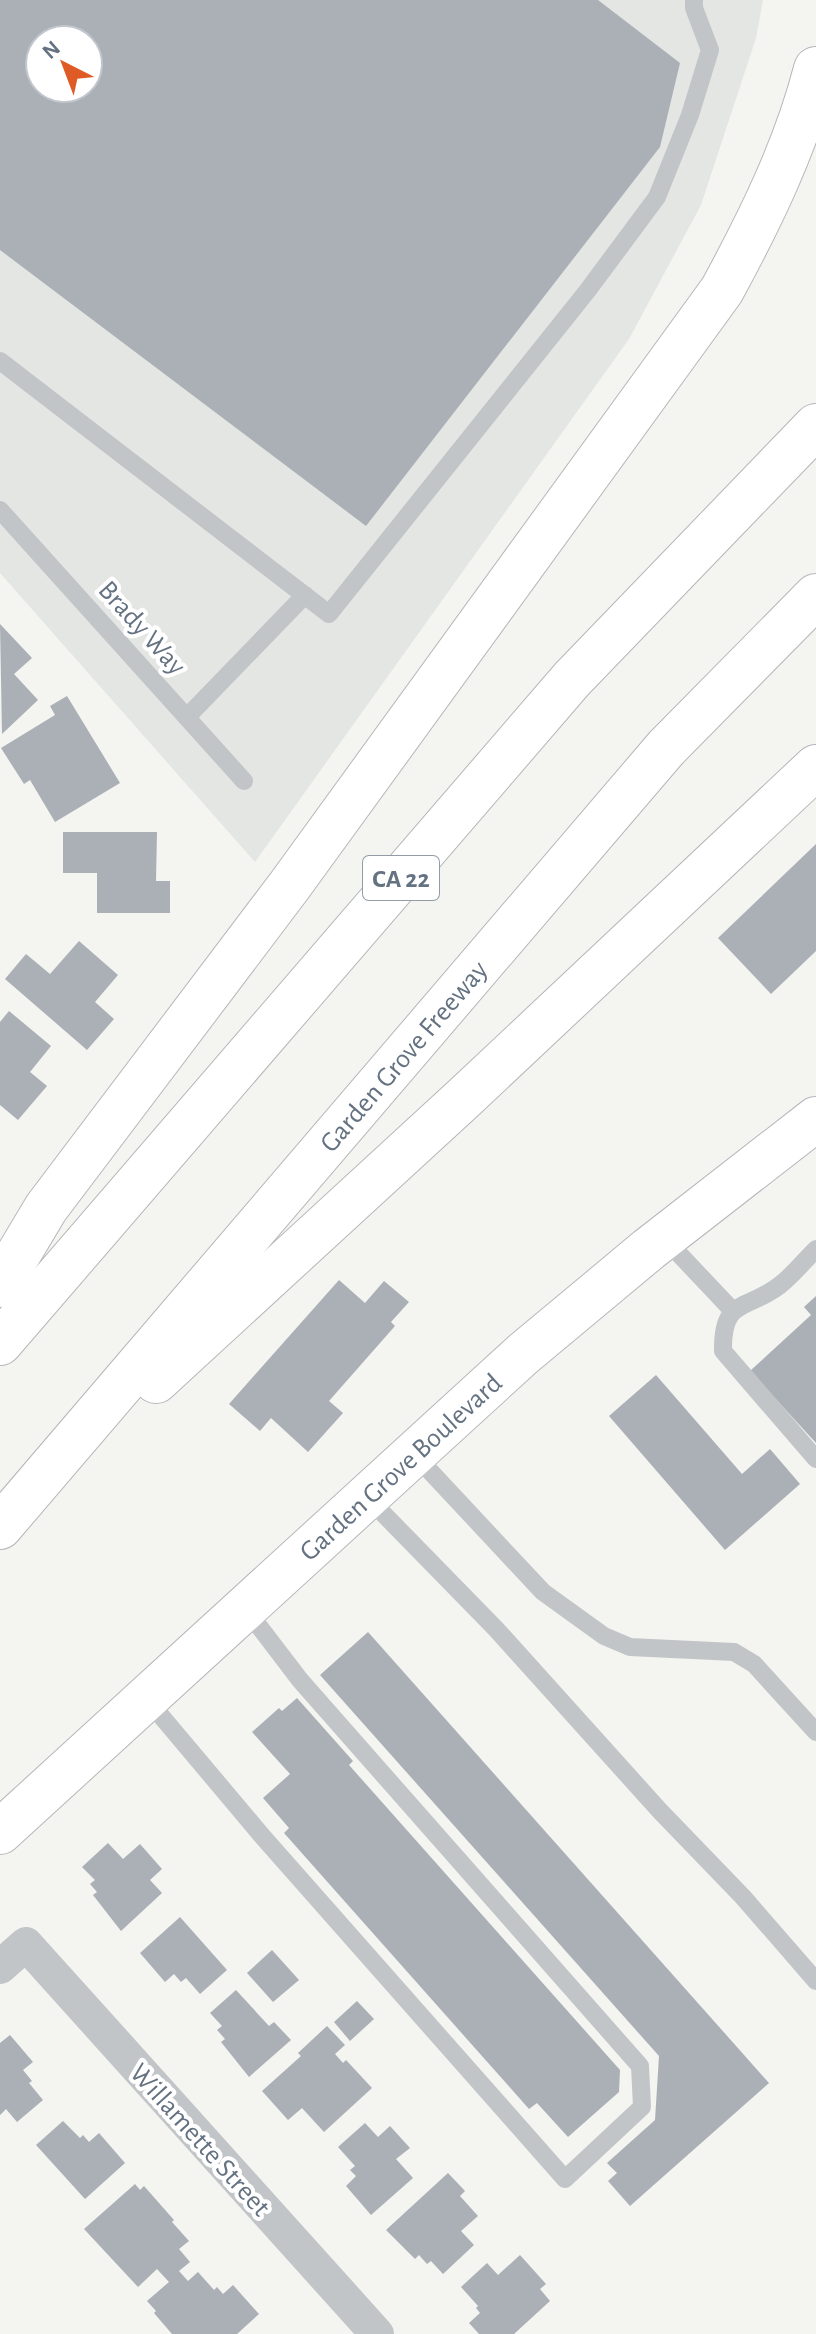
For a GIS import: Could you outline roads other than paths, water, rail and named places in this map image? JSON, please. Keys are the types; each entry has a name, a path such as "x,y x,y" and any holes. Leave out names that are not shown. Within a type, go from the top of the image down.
{"main road":[{"path":"0,1285 46,1208 290,885 722,290 760,218 792,140 816,69"},
{"name":"CA 22","path":"0,1343 572,679 816,426"},
{"name":"Garden Grove Freeway","path":"7,1520 666,748 816,596"},
{"path":"7,1520 465,1097 816,767"},
{"name":"Garden Grove Boulevard","path":"0,1832 523,1354 664,1238 808,1131"}],"street":[{"name":"Willamette Street","path":"0,1967 26,1944 377,2334"}],"lane":[{"path":"0,361 329,614 588,290 657,197 690,115 710,50 694,8 694,0"},
{"name":"Brady Way","path":"0,510 244,781"},
{"path":"187,717 305,595"},
{"path":"664,1238 733,1311"},
{"path":"816,1249 779,1286 733,1311 722,1327 723,1351 816,1459"},
{"path":"414,1454 543,1592 604,1636 630,1647 734,1652 754,1664 816,1732"},
{"path":"367,1497 496,1629 660,1811 743,1897 816,1981"},
{"path":"146,1698 263,1837 565,2179 642,2107 640,2066 300,1680 245,1608"}]}
